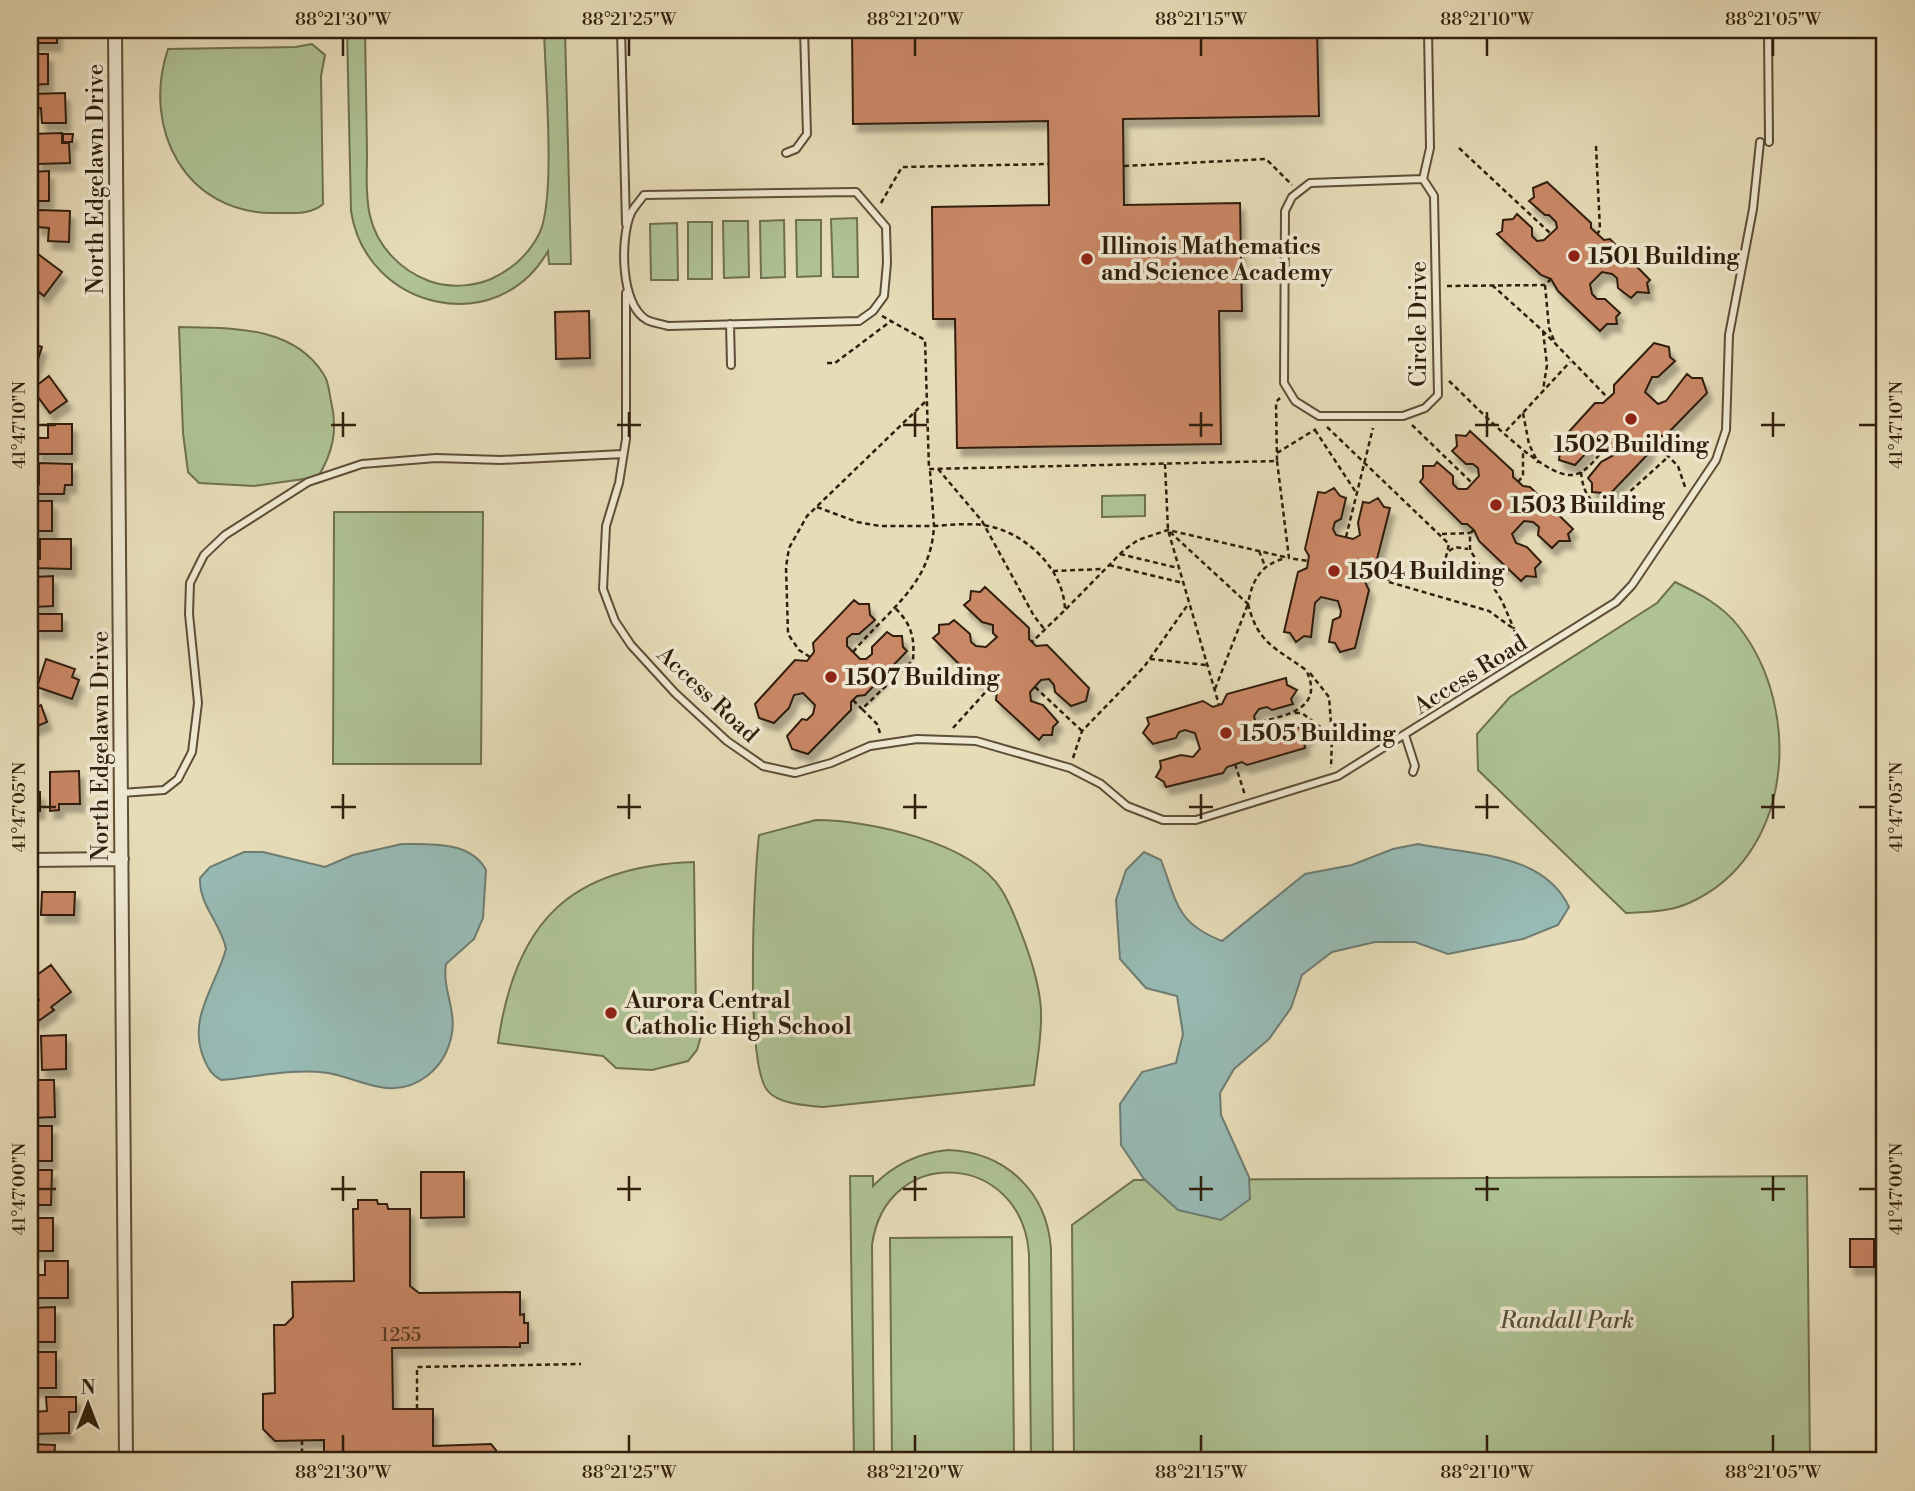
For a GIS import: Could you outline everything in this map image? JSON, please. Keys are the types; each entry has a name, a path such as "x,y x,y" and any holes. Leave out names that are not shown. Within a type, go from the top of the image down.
{"street":[{"name":"North Edgelawn Drive","path":"115,30 126,1461"},
{"path":"30,860 122,859"}],"lane":[{"name":"Access Road","path":"621,30 627,404 619,483 606,526 603,589 615,621 631,645 675,693 727,741 763,766 795,773 884,744 917,739 976,741 1070,768 1101,784 1127,806 1163,820 1196,820 1330,778 1405,735 1616,602 1648,564 1716,460 1726,430 1730,335 1753,209 1760,142"},
{"path":"786,153 796,149 807,134 804,30"},
{"path":"1319,418 1295,401 1284,383 1285,211 1298,192 1310,183 1423,179 1430,148 1428,30"},
{"path":"1768,30 1769,142"},
{"name":"Circle Drive","path":"1319,418 1403,416 1424,408 1438,395 1434,196 1423,179"},
{"path":"626,230 632,212 644,195 856,192 886,226 887,263 884,296 873,311 859,321 668,326 647,320 635,309 626,293"},
{"path":"730,324 731,365"},
{"path":"121,793 164,790 178,779 192,752 198,704 189,614 190,583 204,555 225,535 307,482 362,464 436,458 501,460 623,454"},
{"path":"1405,735 1415,766 1413,772"}],"path":[{"path":"1596,146 1600,230 1597,234"},
{"path":"1459,148 1551,234"},
{"path":"1124,166 1266,159 1298,192"},
{"path":"875,213 902,167 1049,164"},
{"path":"1437,286 1545,285 1551,279"},
{"path":"1492,285 1543,331 1570,362 1608,398"},
{"path":"1545,285 1549,328 1556,347"},
{"path":"853,652 926,568 932,551 934,526 925,402 925,340 873,311"},
{"path":"827,363 835,363 891,321"},
{"path":"1543,331 1547,365 1543,394"},
{"path":"1505,432 1570,362"},
{"path":"1439,372 1538,463 1572,475 1581,472 1608,444"},
{"path":"1288,390 1276,402 1277,461 1289,558"},
{"path":"810,657 799,650 788,634 786,567 789,548 797,530 817,507 925,402"},
{"path":"1523,413 1529,444 1538,463"},
{"path":"1346,537 1376,416"},
{"path":"1403,416 1472,484"},
{"path":"1277,453 1315,430 1319,418 1449,544 1445,561 1435,569 1417,576 1386,582"},
{"path":"1315,430 1357,494"},
{"path":"1654,442 1682,472 1687,505"},
{"path":"1518,482 1523,476 1522,450"},
{"path":"1581,472 1586,495 1591,501 1606,507 1615,505 1668,457"},
{"path":"929,469 1277,461"},
{"path":"1165,464 1168,530 1219,705"},
{"path":"938,469 984,525 1034,616 1045,630"},
{"path":"817,507 857,522 880,526 984,525 1021,540 1053,571 1065,610"},
{"path":"1168,530 1248,604 1252,619 1265,641 1306,670 1329,697 1332,736 1330,778"},
{"path":"1032,642 1120,554 1138,540 1168,530 1308,561"},
{"path":"1441,534 1472,532 1470,550 1502,601 1514,629 1520,663"},
{"path":"1449,551 1455,547 1470,550"},
{"path":"1259,551 1265,560 1264,568"},
{"path":"1120,554 1179,568"},
{"path":"1214,690 1248,604 1254,580 1264,568 1289,558"},
{"path":"1109,565 1183,583"},
{"path":"1053,571 1104,570"},
{"path":"1365,576 1475,604 1514,629"},
{"path":"1070,768 1082,731 1150,660 1189,603"},
{"path":"862,709 913,660 912,632 894,607"},
{"path":"1150,660 1207,665"},
{"path":"1295,713 1306,702 1310,693 1306,670"},
{"path":"943,740 991,687"},
{"path":"1035,687 1082,731"},
{"path":"853,700 877,724 884,744"},
{"path":"1255,723 1302,713 1332,736"},
{"path":"1235,764 1248,804"},
{"path":"418,1409 417,1367 581,1364"},
{"path":"302,1440 302,1461"}],"green space":[{"path":"347,30 365,30 367,193 373,227 384,247 399,264 429,281 460,286 484,282 507,270 520,260 540,232 545,215 549,164 544,30 565,30 571,264 549,264 548,251 526,279 498,296 468,304 436,302 407,291 381,272 362,245 351,211"},
{"path":"312,44 325,55 321,76 323,204 307,212 276,213 244,210 217,199 195,183 178,162 167,137 161,109 161,79 168,49 295,47"},
{"path":"857,218 858,277 833,277 831,219"},
{"path":"784,220 785,277 761,278 760,221"},
{"path":"796,220 821,220 821,276 797,277"},
{"path":"723,221 748,221 749,277 724,278"},
{"path":"688,222 712,222 712,279 688,279"},
{"path":"677,223 678,280 651,280 650,224"},
{"path":"179,327 239,329 259,333 296,347 311,359 327,381 334,422 331,450 318,477 254,486 199,483 188,472 183,433"},
{"path":"1145,495 1145,516 1102,517 1102,496"},
{"path":"334,512 483,512 481,764 333,764"},
{"path":"1675,582 1725,612 1739,627 1760,661 1773,699 1779,739 1777,779 1768,817 1750,852 1724,881 1681,906 1626,913 1478,770 1477,734 1510,697 1657,603"},
{"path":"816,820 863,824 917,837 967,858 987,873 1001,889 1025,943 1039,994 1041,1030 1034,1085 823,1107 785,1101 767,1090 760,1072 753,1007 755,889 759,835"},
{"path":"694,862 696,1016 701,1036 697,1050 688,1061 652,1070 616,1068 603,1056 498,1043 506,1001 518,964 535,934 556,909 582,889 613,875 651,866"},
{"path":"948,1150 969,1152 1005,1167 1032,1193 1048,1228 1051,1249 1053,1461 1031,1461 1029,1254 1021,1220 1003,1195 980,1179 953,1173 926,1176 901,1189 882,1212 872,1245 874,1461 854,1461 850,1176 873,1176 873,1186 907,1161"},
{"name":"Randall Park","path":"1807,1176 1810,1461 1074,1461 1072,1225 1134,1180"},
{"path":"1012,1237 1014,1461 892,1461 890,1238"}],"water":[{"path":"402,844 460,849 471,854 486,870 483,918 474,939 446,964 453,1024 449,1046 436,1067 417,1082 393,1088 315,1072 288,1072 221,1080 215,1076 204,1059 199,1030 204,1003 226,949 220,931 206,906 200,878 210,867 244,852 263,852 325,867 353,855"},
{"path":"1418,844 1482,854 1524,866 1557,889 1569,907 1558,925 1523,939 1448,954 1415,942 1375,942 1332,952 1302,975 1291,1008 1269,1039 1234,1069 1220,1093 1221,1115 1249,1177 1250,1199 1221,1220 1178,1210 1144,1179 1121,1145 1120,1104 1142,1072 1176,1063 1183,1034 1177,996 1146,988 1120,959 1116,900 1126,870 1144,852 1161,860 1175,899 1187,919 1195,927 1222,941 1305,874 1352,865 1393,849"}],"building":[{"path":"30,30 57,30 57,43 30,43"},
{"name":"Illinois Mathematics and Science Academy","path":"852,30 1317,30 1319,116 1123,119 1124,205 1240,203 1242,311 1219,311 1221,444 957,448 955,319 933,319 932,207 1049,205 1048,121 853,124"},
{"path":"30,54 48,54 48,84 30,85"},
{"path":"65,93 66,123 42,123 41,108 31,109 30,94"},
{"path":"62,133 62,143 69,143 70,163 37,164 37,143 30,143 30,134"},
{"path":"63,134 73,134 72,142 63,142"},
{"path":"49,171 49,201 30,201 30,172"},
{"name":"1501 Building","path":"1547,182 1591,223 1591,228 1604,240 1610,239 1650,280 1647,283 1649,293 1637,292 1631,298 1618,288 1617,278 1612,274 1602,272 1590,284 1592,294 1597,299 1605,299 1620,313 1616,317 1617,324 1607,324 1600,331 1558,291 1551,279 1541,275 1497,234 1502,231 1503,220 1513,219 1517,214 1532,228 1532,236 1537,241 1544,240 1557,228 1556,222 1549,215 1545,215 1529,201 1534,197 1533,188"},
{"path":"38,210 70,211 69,242 48,241 49,228 37,227"},
{"path":"34,251 62,272 44,296 30,285 33,270 30,256"},
{"path":"589,311 590,358 556,359 555,312"},
{"path":"30,343 42,347 34,372 30,371"},
{"name":"1502 Building","path":"1654,343 1669,347 1670,357 1675,361 1658,377 1652,377 1645,392 1658,404 1666,401 1687,374 1692,378 1702,378 1707,393 1666,435 1661,436 1649,448 1649,453 1608,496 1592,492 1592,483 1588,478 1601,462 1614,455 1614,450 1601,438 1594,437 1589,443 1590,449 1575,465 1559,460 1560,452 1555,447 1595,403 1603,403 1614,393 1614,385"},
{"path":"49,376 67,401 50,413 32,389"},
{"path":"48,424 72,424 72,454 37,454 36,438 48,438"},
{"name":"1503 Building","path":"1470,431 1513,471 1513,477 1523,486 1530,487 1573,529 1568,534 1570,541 1559,541 1552,548 1538,535 1539,527 1533,522 1524,521 1512,534 1516,543 1527,547 1541,562 1535,568 1536,577 1526,576 1521,581 1479,541 1474,530 1467,524 1462,524 1420,482 1423,478 1423,466 1434,466 1437,462 1453,476 1453,484 1458,489 1467,489 1479,476 1478,468 1473,464 1466,464 1452,451 1457,446 1456,435 1466,436"},
{"path":"39,463 72,464 72,485 65,485 64,494 32,494 32,483 39,484"},
{"name":"1504 Building","path":"1334,488 1340,496 1346,498 1341,519 1335,522 1333,529 1336,535 1353,539 1360,535 1358,523 1363,502 1369,503 1378,498 1384,507 1390,508 1375,567 1366,570 1364,580 1369,590 1355,648 1340,652 1335,643 1329,642 1333,620 1340,617 1338,601 1321,597 1315,603 1311,637 1304,636 1296,642 1290,633 1284,632 1298,572 1307,568 1309,556 1305,549 1318,492 1325,493"},
{"path":"33,501 52,501 52,531 33,531"},
{"path":"40,539 71,539 71,569 33,568 33,559 40,559"},
{"path":"53,576 53,606 34,607 33,577"},
{"path":"985,587 1029,628 1029,639 1036,646 1047,645 1089,688 1086,701 1071,706 1055,692 1049,679 1041,680 1030,692 1031,701 1043,705 1058,722 1053,727 1052,735 1043,735 1039,740 996,700 997,692 984,681 976,681 933,638 939,633 939,625 949,624 954,620 970,634 971,642 976,646 986,647 997,637 993,633 993,625 982,622 964,605 970,600 971,591 980,592"},
{"name":"1507 Building","path":"854,600 859,604 869,604 870,615 875,620 859,634 852,634 847,638 847,646 860,659 866,659 872,654 872,647 887,632 893,636 902,636 903,647 907,651 865,695 857,696 851,702 851,710 808,754 792,749 787,736 802,719 807,720 813,714 815,705 803,693 794,695 789,708 774,723 759,718 755,704 795,660 807,661 814,652 813,643"},
{"path":"35,614 62,614 62,631 34,631"},
{"path":"46,659 75,669 72,677 79,680 72,699 37,687"},
{"name":"1505 Building","path":"1286,678 1287,685 1297,690 1291,699 1293,704 1272,710 1267,707 1259,709 1254,716 1258,732 1273,733 1277,727 1297,722 1299,728 1309,733 1304,742 1305,748 1247,765 1242,762 1227,767 1223,773 1166,787 1164,782 1156,777 1161,768 1160,761 1181,755 1193,757 1200,749 1195,733 1185,730 1179,732 1176,738 1153,744 1143,733 1149,724 1147,718 1203,701 1213,707 1222,704 1227,694"},
{"path":"41,705 47,722 30,729 30,710"},
{"path":"79,771 80,804 59,804 59,810 50,811 50,772"},
{"path":"30,792 40,792 40,811 30,811"},
{"path":"42,892 75,892 74,915 41,915"},
{"path":"51,965 71,992 51,1007 54,1010 37,1022 30,1007 39,1000 30,986 30,980"},
{"path":"66,1035 66,1069 42,1070 41,1036"},
{"path":"30,1080 54,1080 55,1117 30,1118"},
{"path":"30,1126 52,1126 52,1161 34,1161 34,1149 30,1149"},
{"path":"31,1170 52,1170 51,1205 30,1205"},
{"path":"421,1172 464,1172 464,1217 421,1218"},
{"path":"358,1200 377,1200 378,1204 387,1204 388,1209 410,1209 410,1286 419,1293 520,1292 520,1315 524,1314 524,1323 528,1323 528,1343 520,1343 520,1347 392,1348 393,1409 433,1409 433,1446 491,1444 496,1450 496,1461 378,1461 378,1456 324,1456 324,1440 275,1441 263,1429 263,1394 275,1393 274,1325 285,1325 293,1317 292,1282 354,1281 353,1209 358,1209"},
{"path":"30,1218 53,1218 53,1251 30,1251"},
{"path":"1850,1239 1874,1239 1874,1267 1850,1267"},
{"path":"45,1261 68,1261 68,1298 31,1298 31,1275 45,1275"},
{"path":"55,1307 55,1342 30,1342 30,1308"},
{"path":"32,1352 56,1352 56,1388 32,1388"},
{"path":"46,1397 76,1397 76,1412 69,1412 69,1433 32,1434 32,1412 47,1411"},
{"path":"31,1444 55,1445 54,1461 30,1461"}],"place":[{"name":"1501 Building","path":"1574,256"},
{"name":"Illinois Mathematics and Science Academy","path":"1087,259"},
{"name":"1502 Building","path":"1631,419"},
{"name":"1503 Building","path":"1496,505"},
{"name":"1504 Building","path":"1334,571"},
{"name":"1507 Building","path":"831,677"},
{"name":"1505 Building","path":"1226,733"},
{"name":"Aurora Central Catholic High School","path":"611,1013"}]}
